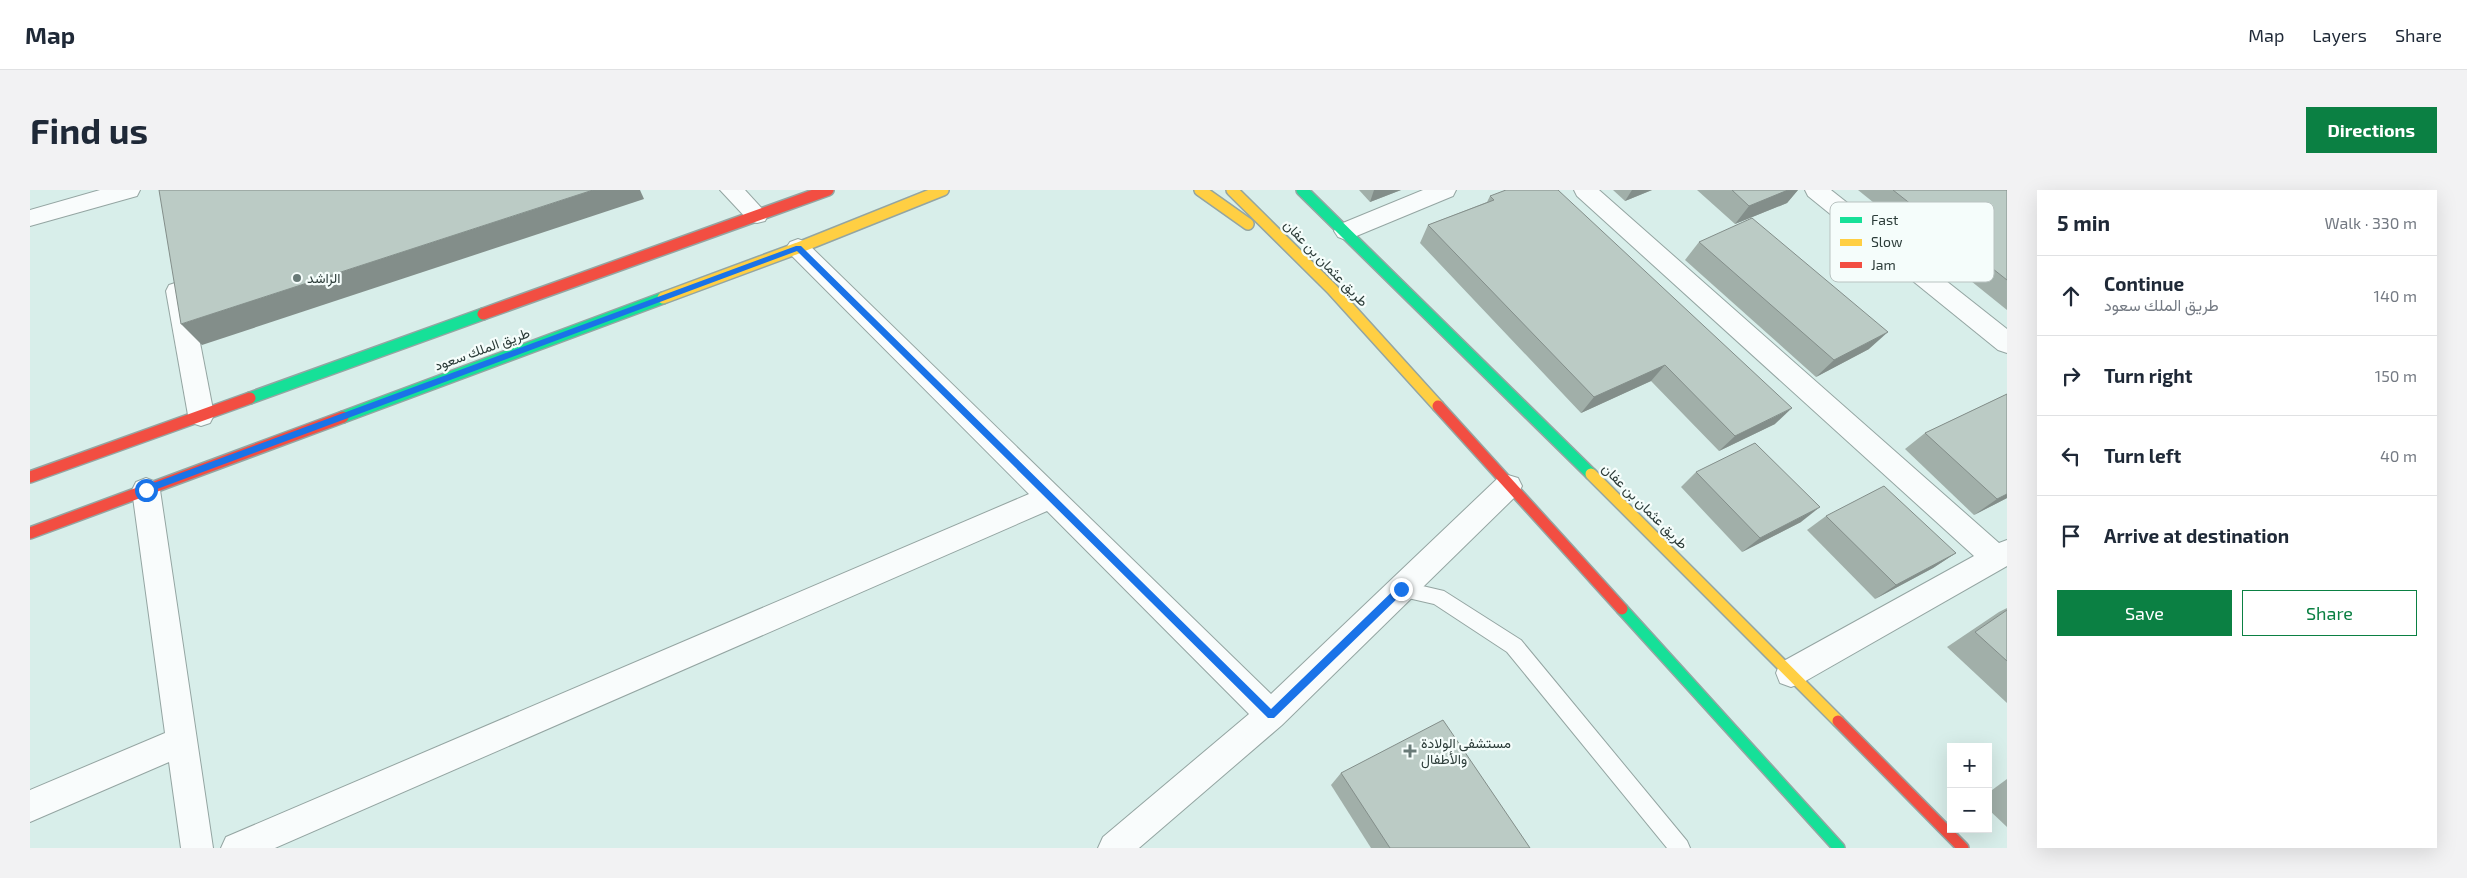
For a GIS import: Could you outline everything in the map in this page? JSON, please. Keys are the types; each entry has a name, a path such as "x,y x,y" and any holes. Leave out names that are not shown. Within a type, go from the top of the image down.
{"main road":[{"path":"30,477 828,190"},
{"name":"طريق الملك سعود","path":"30,533 798,248 943,190"},
{"path":"1200,190 1312,268"},
{"name":"طريق عثمان بن عفان","path":"1232,190 1312,268 1508,486 1839,848"},
{"name":"طريق عثمان بن عفان","path":"1302,190 1343,227 1791,672 1963,848"},
{"path":"1315,190 1343,227"}],"street":[{"path":"30,218 129,190"},
{"path":"732,190 757,215"},
{"path":"1343,227 1445,190"},
{"path":"1585,190 2002,555 1791,672"},
{"path":"1816,190 1831,202"},
{"path":"798,248 1271,715"},
{"path":"174,268 201,415"},
{"path":"1931,282 2007,343"},
{"path":"1114,848 1271,715 1508,486"},
{"path":"146,490 197,848"},
{"path":"237,848 1051,497"},
{"path":"30,806 181,742"}],"lane":[{"path":"1401,589 1438,597 1514,646 1680,848"}],"building":[{"name":"الراشد","path":"159,190 593,190 181,324"},
{"path":"1506,190 1558,190 1792,408 1735,436 1665,365 1594,397 1428,225 1494,200 1490,196"},
{"path":"1732,190 1788,190 1749,206"},
{"path":"1893,190 2007,190 2007,280 1994,270 1994,202 1908,202"},
{"path":"1752,218 1888,332 1834,360 1699,242"},
{"path":"2007,394 2007,494 1997,499 1925,433"},
{"path":"1755,443 1820,507 1760,538 1696,472"},
{"path":"1884,486 1956,553 1896,585 1826,516"},
{"path":"2007,610 2007,661 1975,632"},
{"path":"1443,720 1530,848 1390,848 1341,773"}],"traffic: fast":[{"path":"1302,190 1591,474"},
{"path":"343,417 663,298"},
{"path":"250,398 483,314"},
{"path":"1622,609 1839,848"}],"traffic: slow":[{"path":"663,298 798,248 943,190"},
{"path":"1200,190 1248,224"},
{"path":"1232,190 1332,289 1438,406"},
{"path":"1591,474 1838,721"}],"traffic: jam":[{"path":"483,314 828,190"},
{"path":"30,477 250,398"},
{"path":"1438,406 1622,609"},
{"path":"30,533 343,417"},
{"path":"1838,721 1963,848"}],"place":[{"name":"الراشد","path":"297,278"},
{"name":"مستشفى الولادة والأطفال","path":"1410,751"}],"route":[{"path":"146,490 798,248 1271,715 1401,589"}]}
